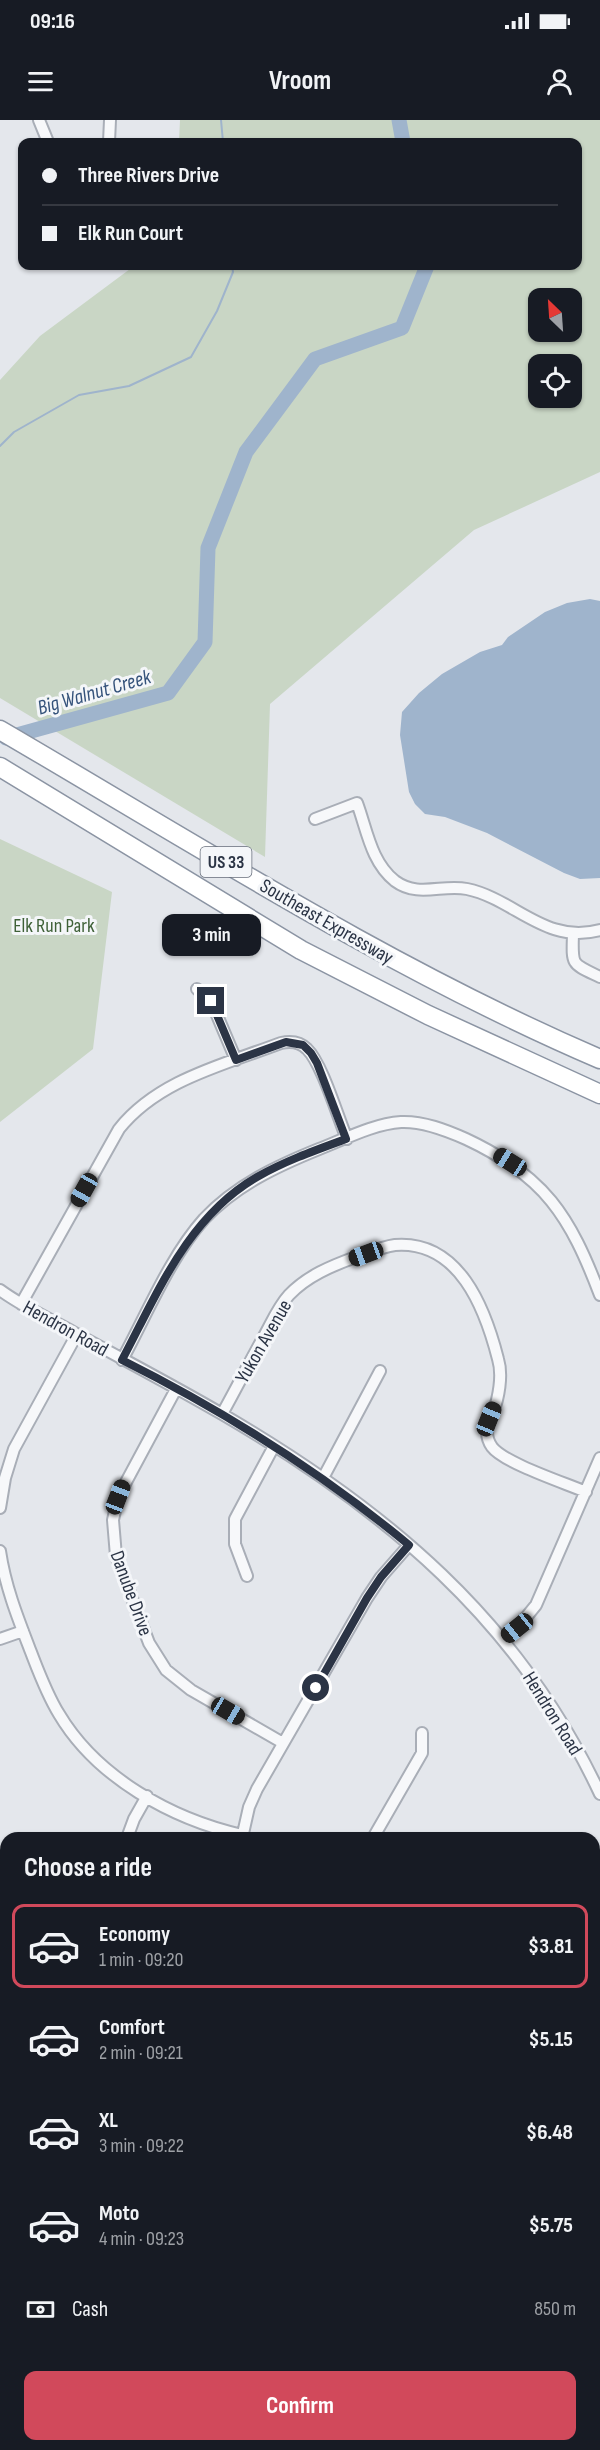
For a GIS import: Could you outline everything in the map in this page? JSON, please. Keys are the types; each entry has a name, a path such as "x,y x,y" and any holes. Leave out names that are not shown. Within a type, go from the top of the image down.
{"highway":[{"name":"Southeast Expressway","path":"0,730 398,962 484,1006 600,1059"},
{"name":"Southeast Expressway","path":"0,767 301,950 447,1025 600,1094"}],"street":[{"path":"39,120 46,138"},
{"path":"109,138 110,120"},
{"path":"315,819 357,803 377,861 396,882 413,890 466,889 544,926 573,934 600,930"},
{"path":"573,934 573,960 576,965 600,977"},
{"path":"197,989 211,1001 236,1060"},
{"path":"21,1304 105,1151 130,1116 161,1091 286,1042 303,1045 317,1063 346,1139"},
{"path":"122,1360 189,1238 205,1218 226,1198 257,1177 294,1159 376,1128 399,1122 412,1122 457,1135 480,1146 510,1162 545,1192 574,1233 600,1295"},
{"name":"Yukon Avenue","path":"222,1414 283,1303 307,1280 331,1266 383,1247 396,1245 417,1247 448,1260 469,1284 499,1360 498,1393 487,1430 490,1444 505,1457 586,1492"},
{"name":"Hendron Road","path":"0,1290 21,1304 222,1414 274,1446 323,1478 431,1562 472,1603 503,1639 555,1712 600,1793"},
{"path":"0,1508 5,1478 14,1449 77,1334"},
{"path":"323,1478 380,1371"},
{"name":"Danube Drive","path":"176,1389 118,1497 113,1520 116,1556 149,1643 166,1670 191,1690 283,1743"},
{"path":"247,1576 235,1544 235,1519 274,1446"},
{"path":"503,1639 523,1621 536,1605 600,1458"},
{"path":"243,1832 256,1789 367,1598 381,1577 409,1545"},
{"path":"0,1551 6,1584 22,1631 59,1716 96,1760 109,1771 147,1796 191,1820 226,1832"},
{"path":"0,1639 22,1631"},
{"path":"376,1832 422,1753 422,1733"},
{"path":"129,1832 147,1796"}],"green space":[{"path":"180,120 600,120 600,472 474,530 270,704 265,857 0,698 0,380 40,336 129,270 582,270 582,138 179,138"},
{"name":"Elk Run Park","path":"0,839 112,892 93,1049 0,1122"}],"water":[{"path":"590,599 600,601 600,878 580,879 487,833 445,817 425,814 415,804 409,792 400,735 402,712 419,693 442,674 480,652 502,645 508,637 545,612 567,603"}],"waterway":[{"path":"221,120 223,138"},
{"name":"Big Walnut Creek","path":"399,120 402,138"},
{"path":"0,446 14,432 79,395 129,386 191,357 217,311 233,270"},
{"name":"Big Walnut Creek","path":"6,738 168,693 205,642 208,548 246,452 315,359 402,328 425,270"}],"route":[{"path":"211,1001 236,1060 286,1042 298,1043 307,1048 317,1063 346,1139 294,1159 257,1177 226,1198 205,1218 176,1259 122,1360 222,1414 290,1456 323,1478 409,1545 381,1577 367,1598 316,1688"}]}
